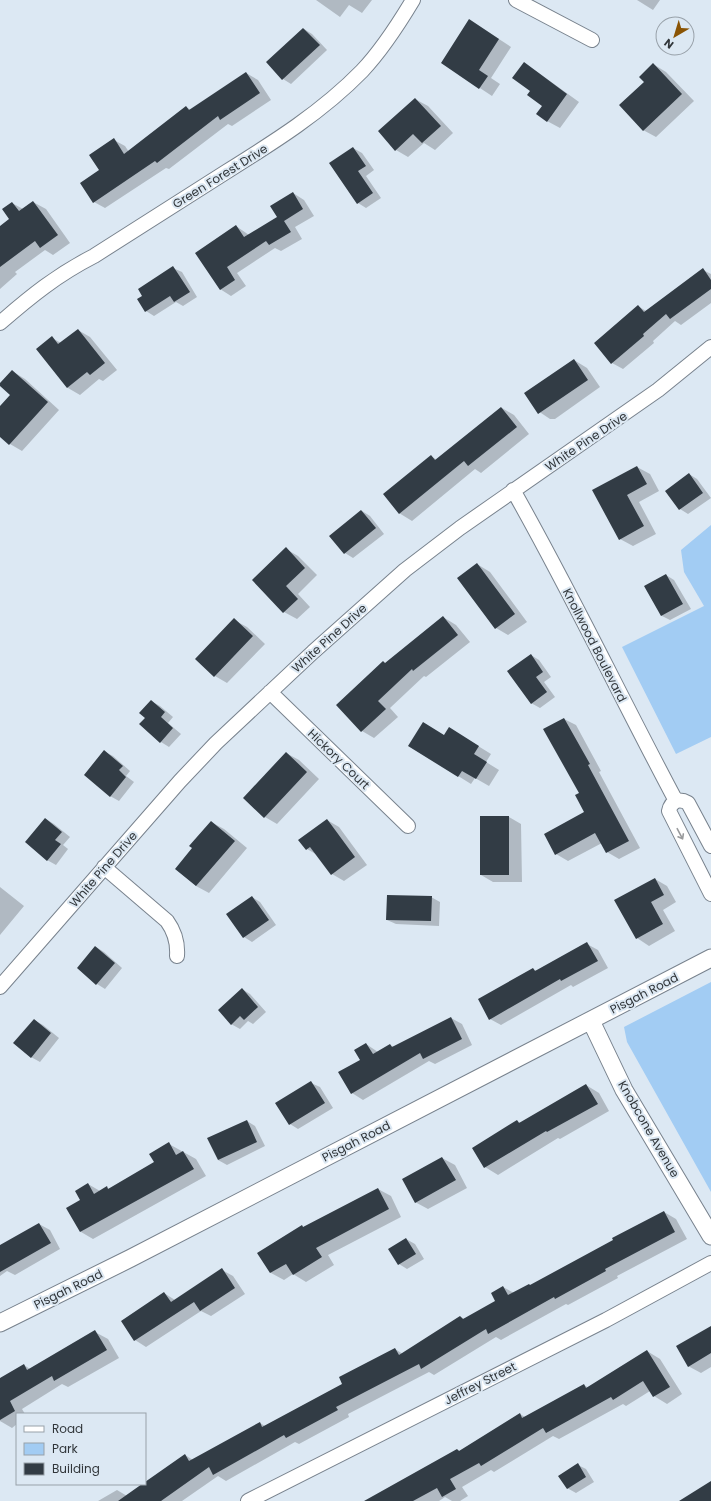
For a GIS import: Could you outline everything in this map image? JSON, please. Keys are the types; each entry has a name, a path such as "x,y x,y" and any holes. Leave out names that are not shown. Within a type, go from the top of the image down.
{"street":[{"name":"Green Forest Drive","path":"0,323 48,283 70,268 100,252 272,143 319,110 342,91 368,65 399,24 413,0"},
{"path":"516,0 592,40"},
{"name":"White Pine Drive","path":"0,988 180,780 216,743 313,652 405,570 513,490 658,390 711,347"},
{"name":"Knollwood Boulevard","path":"513,490 543,543 676,801"},
{"name":"Hickory Court","path":"270,692 408,826"},
{"path":"711,846 688,803 684,800 676,801 670,806 668,811 711,894"},
{"path":"104,867 167,921 177,938 177,956"},
{"name":"Pisgah Road","path":"0,1323 131,1258 711,958"},
{"name":"Knobcone Avenue","path":"591,1021 624,1090 711,1236"},
{"name":"Jeffrey Street","path":"248,1501 606,1320 711,1263"}],"green space":[{"path":"711,525 711,737 676,754 622,647 704,606 684,572 681,550"},
{"path":"711,982 711,1192 627,1042 624,1027"}],"building":[{"path":"469,19 499,39 479,70 488,76 479,89 441,63"},
{"path":"303,28 320,45 282,80 266,62"},
{"path":"524,62 567,94 547,122 536,114 542,106 527,95 530,91 512,78"},
{"path":"653,63 682,94 643,131 619,105 644,82 639,77"},
{"path":"246,72 260,93 220,120 218,116 157,163 155,161 93,203 80,183 99,170 89,155 114,138 124,154 186,106 189,110"},
{"path":"415,98 441,126 422,143 413,134 395,151 378,131"},
{"path":"353,147 366,166 358,171 373,193 357,204 329,163"},
{"path":"293,192 303,209 284,221 291,232 269,245 266,241 227,267 235,280 220,290 195,253 236,225 244,237 277,217 270,206"},
{"path":"33,201 58,235 40,248 35,241 0,267 0,226 9,219 2,209 12,202 19,211"},
{"path":"173,266 190,292 174,302 170,296 145,312 137,299 142,296 138,289"},
{"path":"703,268 711,280 711,289 670,319 666,314 643,334 644,336 611,364 594,343 638,305 644,312"},
{"path":"78,329 105,363 90,375 87,372 67,388 36,349 52,336 58,344"},
{"path":"574,359 588,380 538,414 524,393"},
{"path":"12,370 48,402 9,445 0,437 0,406 10,395 0,386 0,383"},
{"path":"501,407 517,427 468,466 464,461 399,514 383,494 431,455 435,460"},
{"path":"637,466 647,484 627,495 644,526 619,540 592,490"},
{"path":"689,473 703,493 679,510 665,491"},
{"path":"361,510 376,528 344,554 329,536"},
{"path":"286,547 305,568 286,586 298,599 283,613 252,580"},
{"path":"477,563 515,614 495,629 457,578"},
{"path":"666,574 683,604 661,616 644,586"},
{"path":"443,616 458,635 413,671 412,669 378,701 386,709 361,732 336,705 383,661 385,663"},
{"path":"234,618 253,636 214,677 195,659"},
{"path":"531,654 543,672 536,677 547,692 531,704 507,671"},
{"path":"151,700 165,712 161,717 173,728 160,743 139,724 145,718 139,713"},
{"path":"564,718 590,764 588,765 629,841 606,853 595,833 555,855 544,834 584,812 575,795 579,793 543,729"},
{"path":"423,722 444,735 449,727 479,746 474,754 487,762 476,779 462,771 458,777 408,746"},
{"path":"104,750 123,766 119,770 126,777 110,797 84,775"},
{"path":"286,752 307,772 264,818 243,798"},
{"path":"480,816 509,816 509,875 480,875"},
{"path":"45,818 62,832 55,840 61,844 47,861 25,842"},
{"path":"327,819 355,857 331,875 310,847 306,850 298,840"},
{"path":"211,821 235,841 196,886 175,869 192,848 189,846"},
{"path":"655,878 664,895 651,902 663,924 636,939 614,900"},
{"path":"387,895 432,896 431,921 386,920"},
{"path":"252,896 269,920 243,938 226,914"},
{"path":"587,942 598,961 561,981 560,979 489,1020 478,999 533,968 535,971"},
{"path":"95,946 115,963 96,985 77,968"},
{"path":"242,988 258,1007 244,1020 240,1016 231,1025 218,1010"},
{"path":"451,1017 462,1039 423,1059 420,1053 351,1094 338,1072 360,1060 354,1050 366,1043 373,1054 390,1044 392,1047"},
{"path":"34,1019 51,1033 31,1058 13,1043"},
{"path":"311,1081 325,1103 289,1125 275,1103"},
{"path":"586,1084 598,1104 547,1132 546,1131 484,1168 472,1148 517,1120 519,1123"},
{"path":"247,1120 257,1142 218,1160 207,1138"},
{"path":"169,1142 176,1155 183,1151 194,1169 80,1232 66,1208 80,1200 75,1191 88,1183 94,1194 107,1186 108,1189 154,1162 149,1154"},
{"path":"442,1157 456,1180 415,1203 402,1179"},
{"path":"378,1188 389,1209 316,1248 322,1257 293,1275 286,1264 270,1273 257,1253 302,1225 303,1227"},
{"path":"664,1211 675,1232 605,1269 606,1271 555,1299 554,1297 488,1334 486,1329 421,1369 419,1364 336,1407 338,1410 286,1438 284,1435 213,1475 209,1467 161,1501 118,1501 141,1485 146,1485 146,1481 185,1454 189,1461 260,1422 262,1427 342,1384 339,1377 395,1348 399,1355 460,1316 463,1319 495,1301 491,1293 503,1286 508,1295 529,1284 530,1285 613,1240 612,1238"},
{"path":"39,1223 51,1243 0,1272 0,1245"},
{"path":"406,1238 416,1254 398,1265 388,1249"},
{"path":"222,1268 235,1288 200,1311 194,1302 134,1341 121,1321 164,1292 171,1302"},
{"path":"711,1326 711,1353 688,1367 676,1346"},
{"path":"95,1330 107,1350 54,1381 52,1376 10,1401 15,1411 0,1420 0,1378 24,1364 27,1370"},
{"path":"647,1350 670,1387 653,1397 643,1381 613,1400 611,1397 546,1433 543,1428 481,1466 479,1463 450,1479 456,1489 442,1497 437,1488 413,1501 364,1501 457,1449 459,1451 520,1413 522,1418 584,1384 586,1388"},
{"path":"578,1463 586,1477 567,1489 558,1476"},
{"path":"711,1481 711,1501 679,1501"}]}
